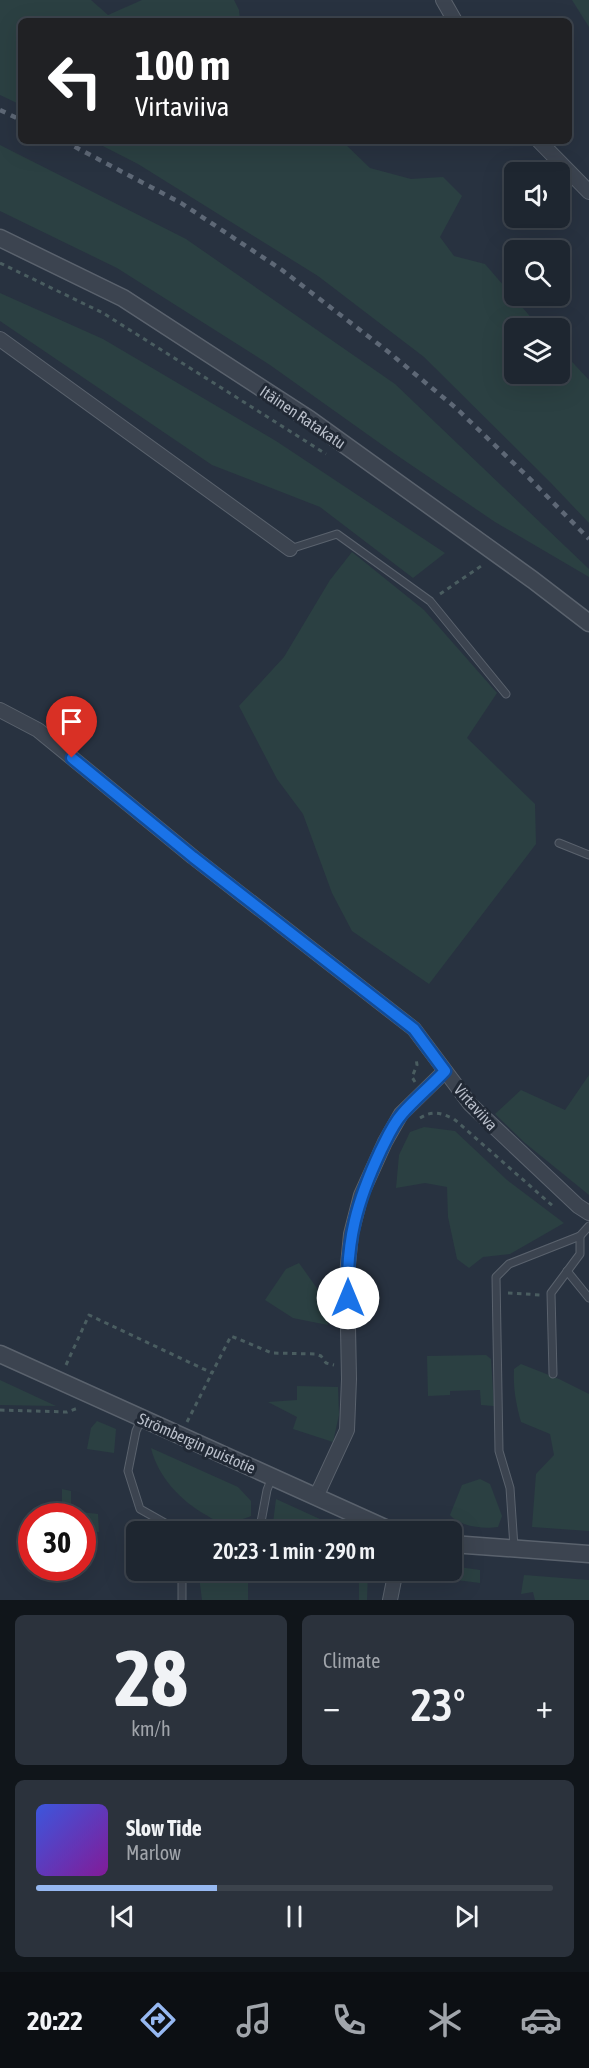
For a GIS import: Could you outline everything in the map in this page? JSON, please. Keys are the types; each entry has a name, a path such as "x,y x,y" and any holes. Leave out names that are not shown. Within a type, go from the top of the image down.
{"street":[{"path":"443,0 453,18"},
{"path":"542,144 589,192"},
{"name":"Itäinen Ratakatu","path":"0,238 123,298 309,419 589,623"},
{"path":"0,339 290,549"},
{"name":"Virtaviiva","path":"0,710 38,730 193,857 414,1029 470,1104 578,1206 589,1213"},
{"path":"316,1497 347,1430 349,1365 347,1275 351,1234 361,1195 385,1142 401,1114 445,1071"},
{"name":"Strömbergin puistotie","path":"0,1354 316,1497 386,1521"},
{"path":"462,1539 514,1549 589,1554"},
{"path":"390,1600 394,1581"}],"lane":[{"path":"290,549 337,534 430,601 506,694"},
{"path":"559,843 589,855"},
{"path":"514,1549 510,1488 499,1451 496,1277 509,1264 580,1236 589,1226"},
{"path":"553,1374 551,1293 580,1254 580,1236"},
{"path":"567,1271 589,1298"},
{"path":"142,1418 136,1431 128,1471 140,1509 161,1521"},
{"path":"261,1521 272,1477"},
{"path":"182,1581 182,1600"}],"path":[{"path":"0,263 103,313 328,455"},
{"path":"430,601 486,563"},
{"path":"419,1119 426,1114 438,1112 454,1119 558,1210"},
{"path":"511,1293 532,1295"},
{"path":"65,1366 89,1315 212,1373"},
{"path":"187,1422 231,1336 272,1353 316,1354 321,1356 326,1363 349,1365"},
{"path":"0,1410 67,1412 83,1407"}],"green space":[{"path":"0,0 91,0 108,15 142,0 234,0 239,10 240,18 18,18 18,104 0,95"},
{"path":"572,0 589,0 589,27"},
{"path":"99,144 345,144 370,168 411,179 443,177 462,196 440,237 454,256 485,264 504,286 504,306 521,306 531,318 504,318 504,384 570,384 570,360 589,380 589,523 424,357 318,276 138,164"},
{"path":"0,145 186,239 395,384 589,569 589,577 495,522 270,365 117,268 0,211"},
{"path":"0,293 103,339 276,441 445,553 413,578 320,507 212,465 0,321"},
{"path":"352,552 424,610 497,693 467,738 535,804 536,844 429,984 352,931 332,893 303,814 277,779 239,706 284,657 330,580"},
{"path":"589,1075 589,1195 525,1143 495,1114 521,1090 565,1110"},
{"path":"424,1127 455,1131 507,1180 564,1223 510,1254 483,1257 469,1268 457,1259 448,1217 447,1187 425,1183 396,1188 399,1155 410,1132"},
{"path":"299,1263 326,1301 328,1325 293,1318 265,1300 286,1269"},
{"path":"486,1355 491,1359 494,1406 481,1405 480,1390 450,1391 450,1395 428,1396 427,1356"},
{"path":"521,1364 589,1394 589,1531 532,1527 536,1474 554,1455 550,1434 521,1422 515,1396 514,1369"},
{"path":"0,1380 56,1406 0,1405"},
{"path":"297,1386 338,1387 339,1415 333,1442 293,1429 297,1417 268,1402 297,1400"},
{"path":"97,1421 116,1429 114,1453 87,1449 91,1428"},
{"path":"151,1448 238,1487 251,1501 251,1516 235,1521 214,1520 179,1495 165,1478 154,1459"},
{"path":"480,1479 490,1484 502,1516 498,1527 466,1525 450,1515 462,1485"},
{"path":"62,1489 71,1491 71,1503 62,1503"},
{"path":"276,1499 324,1521 273,1521"},
{"path":"96,1514 98,1514 99,1532 96,1532"},
{"path":"462,1567 480,1570 480,1583 462,1581"},
{"path":"524,1575 589,1580 589,1600 535,1600 533,1592 521,1594"},
{"path":"200,1581 248,1581 248,1600 202,1600"},
{"path":"359,1581 368,1581 367,1600 359,1600"}],"railway":[{"path":"0,110 18,119"},
{"path":"70,144 181,203 282,270 386,350 456,408 589,539"}],"route":[{"path":"72,758 193,857 414,1029 445,1071 401,1114 385,1142 361,1195 351,1234 347,1275 348,1298"}]}
